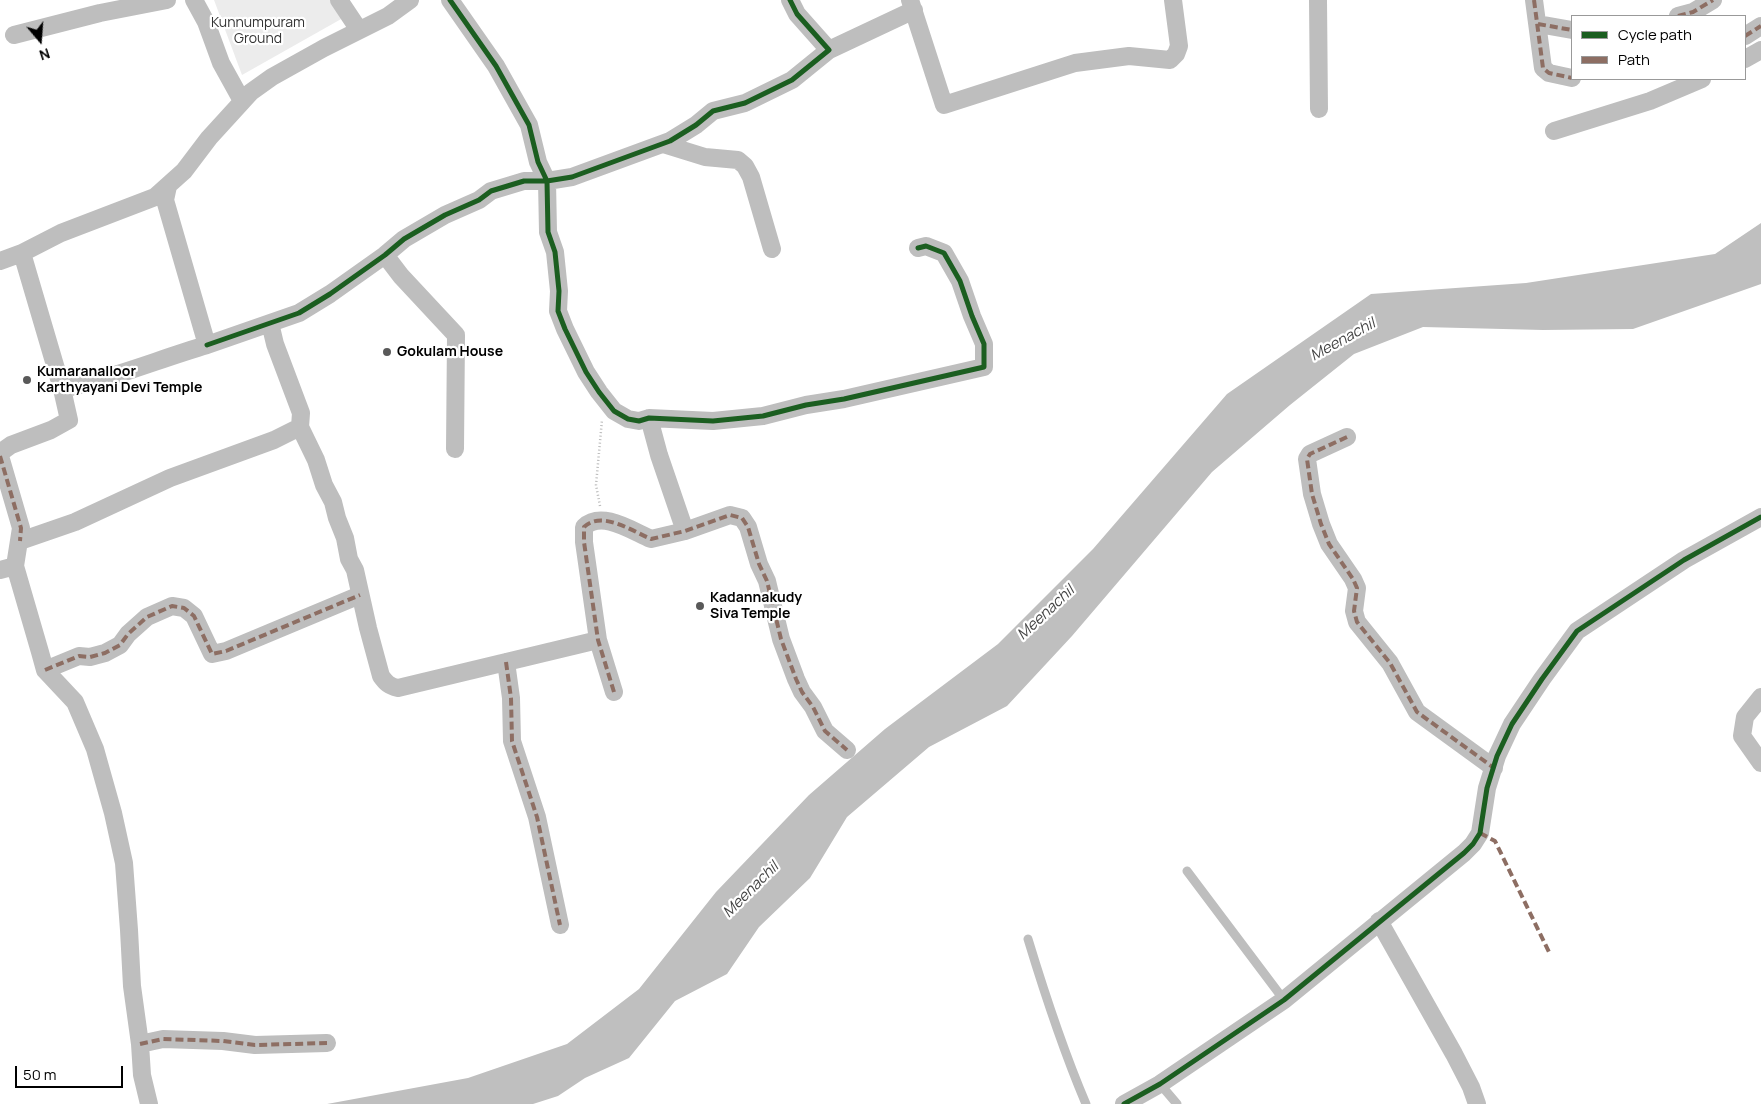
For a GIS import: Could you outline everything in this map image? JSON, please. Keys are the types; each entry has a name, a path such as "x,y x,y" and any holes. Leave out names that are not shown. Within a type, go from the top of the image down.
{"street":[{"path":"14,35 100,13 167,0"},
{"path":"194,0 206,22 221,63 242,101"},
{"path":"339,0 359,30"},
{"path":"0,261 22,253 61,233 155,197 184,171 210,138 251,92 272,77 388,16 410,0"},
{"path":"450,0 496,66 529,125 538,162 547,181 548,232 555,252 559,291 558,312 564,329 586,372 614,411 628,419 639,421 650,418 713,421 763,416 984,367 984,344 960,281 944,253 926,246 918,248"},
{"path":"790,0 797,14 829,50"},
{"path":"62,389 90,383 299,313 330,294 385,255 404,239 445,214 479,200 491,191 524,181 547,181 572,177 663,144 690,129 714,112 745,103 792,80 829,50 912,5 944,105 1075,63 1129,56 1170,60 1176,54 1179,46 1173,0"},
{"path":"1318,0 1319,109"},
{"path":"1534,0 1543,68 1549,73 1571,78"},
{"path":"1682,15 1693,12 1713,0"},
{"path":"1538,24 1571,30"},
{"path":"1746,35 1761,26"},
{"path":"1746,58 1761,50"},
{"path":"1554,131 1650,101 1700,80"},
{"path":"663,144 705,157 738,160 745,166 751,177 772,249"},
{"path":"168,186 165,200 207,345"},
{"path":"22,253 62,389 69,420 52,430 11,445 0,454 22,528 20,541 8,568 24,603 45,670 75,702 95,749 113,813 124,863 132,986 142,1075 149,1104"},
{"path":"385,255 401,276 456,335 455,449"},
{"path":"270,323 275,344 301,413 300,427 316,460 345,538 349,559 355,570 360,595 385,683 391,687 398,688 598,640"},
{"path":"650,418 659,455 685,531"},
{"path":"20,541 75,522 170,478 274,440 300,427"},
{"path":"1347,437 1310,454 1307,459 1312,494 1320,524 1329,544 1354,579 1357,588 1354,611 1357,622 1390,663 1417,712 1494,768"},
{"path":"614,692 598,640 584,542 584,527 590,522 602,520 634,530 650,539 685,531 730,515 742,518 748,527 759,564 767,581 781,639 799,685 825,731 847,750"},
{"path":"1124,1104 1160,1084 1284,1000 1473,844 1480,833 1487,788 1512,724 1577,631 1684,560 1761,517"},
{"path":"45,670 79,656 90,657 105,653 120,645 128,634 147,617 172,606 184,608 194,616 212,654 226,651 360,595"},
{"path":"506,662 511,698 512,741 537,817 560,924"},
{"path":"1761,697 1745,717 1742,736 1761,763"},
{"path":"1379,921 1454,1054 1471,1087 1477,1104"},
{"path":"140,1044 163,1039 223,1041 255,1045 328,1042"}],"lane":[{"path":"1187,871 1284,1000"},
{"path":"1028,939 1074,1076 1086,1104"},
{"path":"1160,1084 1177,1104"}],"path":[{"path":"602,520 596,485 604,398"}],"green space":[{"name":"Kunnumpuram Ground","path":"214,0 334,0 343,18 242,75"}],"water":[{"name":"Meenachil","path":"1761,223 1761,284 1633,329 1543,330 1423,327 1354,354 1290,405 1212,472 1072,636 1007,706 929,747 847,817 810,878 759,927 727,974 675,1001 629,1058 585,1078 558,1096 533,1104 327,1104 468,1078 567,1044 639,989 716,892 809,795 885,729 998,644 1093,549 1227,394 1371,294 1526,283 1715,254"}],"marked path":[{"path":"1534,0 1543,68 1549,73 1571,78"},
{"path":"1682,15 1693,12 1713,0"},
{"path":"1538,24 1571,30"},
{"path":"1746,35 1761,26"},
{"path":"1347,437 1310,454 1307,459 1312,494 1321,524 1329,544 1357,588 1354,611 1357,622 1390,663 1417,712 1494,768"},
{"path":"0,456 21,528 20,541"},
{"path":"614,692 598,640 584,542 584,527 591,522 608,521 651,539 685,531 730,515 742,518 748,527 759,564 767,581 781,639 802,692 813,707 825,731 847,750"},
{"path":"45,670 79,656 90,657 105,653 120,645 128,634 147,617 172,606 184,608 194,616 212,654 226,651 360,595"},
{"path":"506,662 511,698 512,741 537,817 560,925"},
{"path":"1480,833 1495,841 1549,952"},
{"path":"140,1044 163,1039 223,1041 255,1045 327,1043"}],"cycle path":[{"path":"450,0 496,66 529,125 538,162 547,181 548,232 555,252 559,291 558,311 586,372 614,411 628,419 639,421 649,418 713,421 763,416 984,367 984,344 960,281 944,253 926,246 918,248"},
{"path":"207,345 299,313 330,294 385,255 404,239 445,215 479,200 491,191 524,181 547,181 572,177 670,141 696,125 713,111 745,103 792,80 829,50 797,14 790,0"},
{"path":"1124,1104 1160,1084 1284,1000 1464,853 1480,833 1487,788 1497,756 1512,724 1577,631 1684,560 1761,517"}],"place":[{"name":"Gokulam House","path":"387,352"},
{"name":"Kumaranalloor Karthyayani Devi Temple","path":"27,380"},
{"name":"Kadannakudy Siva Temple","path":"700,606"}]}
